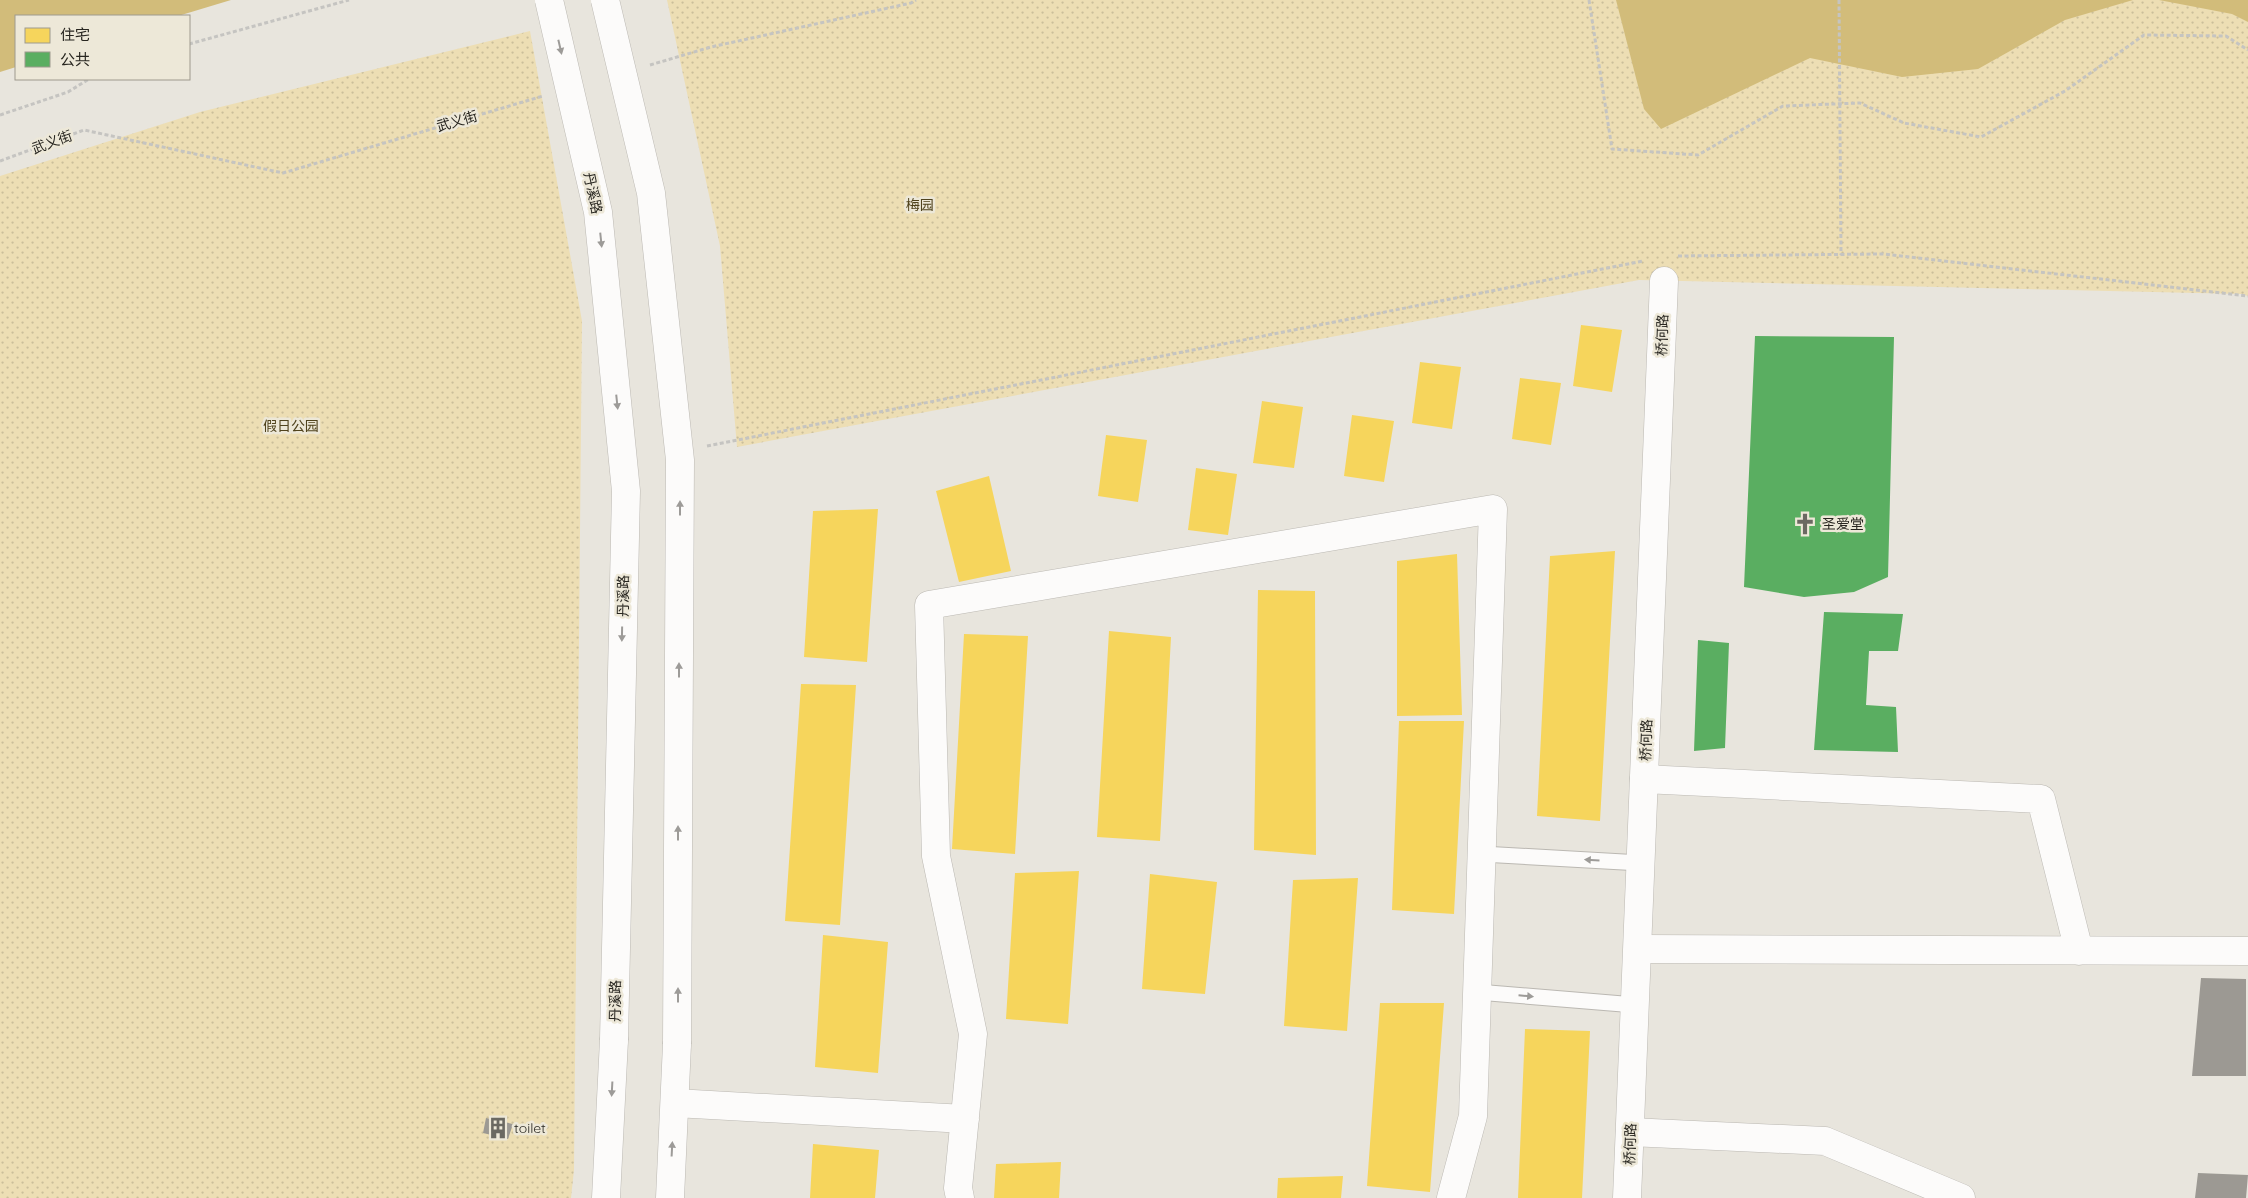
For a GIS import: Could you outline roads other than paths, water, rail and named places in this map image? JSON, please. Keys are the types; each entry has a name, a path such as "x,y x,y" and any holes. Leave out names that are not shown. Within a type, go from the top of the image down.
{"street":[{"name":"丹溪路","path":"549,0 598,212 626,491 614,1040 606,1198"},
{"path":"605,0 651,193 680,460 677,1044 670,1198"},
{"name":"桥何路","path":"1628,1198 1661,265"},
{"path":"960,1198 958,1188 973,1034 936,856 929,605 1492,509 1473,1116 1451,1198"},
{"path":"1644,779 2042,799 2079,950"},
{"path":"1638,949 2248,951"},
{"path":"675,1103 965,1119"},
{"path":"1630,1132 1825,1141 1961,1198"}],"lane":[{"path":"1482,854 1641,862"},
{"path":"1477,992 1635,1005"}],"place":[{"name":"圣爱堂","path":"1805,524"},
{"name":"toilet","path":"498,1128"}],"park label":[{"name":"梅园","path":"920,205"},
{"name":"假日公园","path":"291,426"}]}
